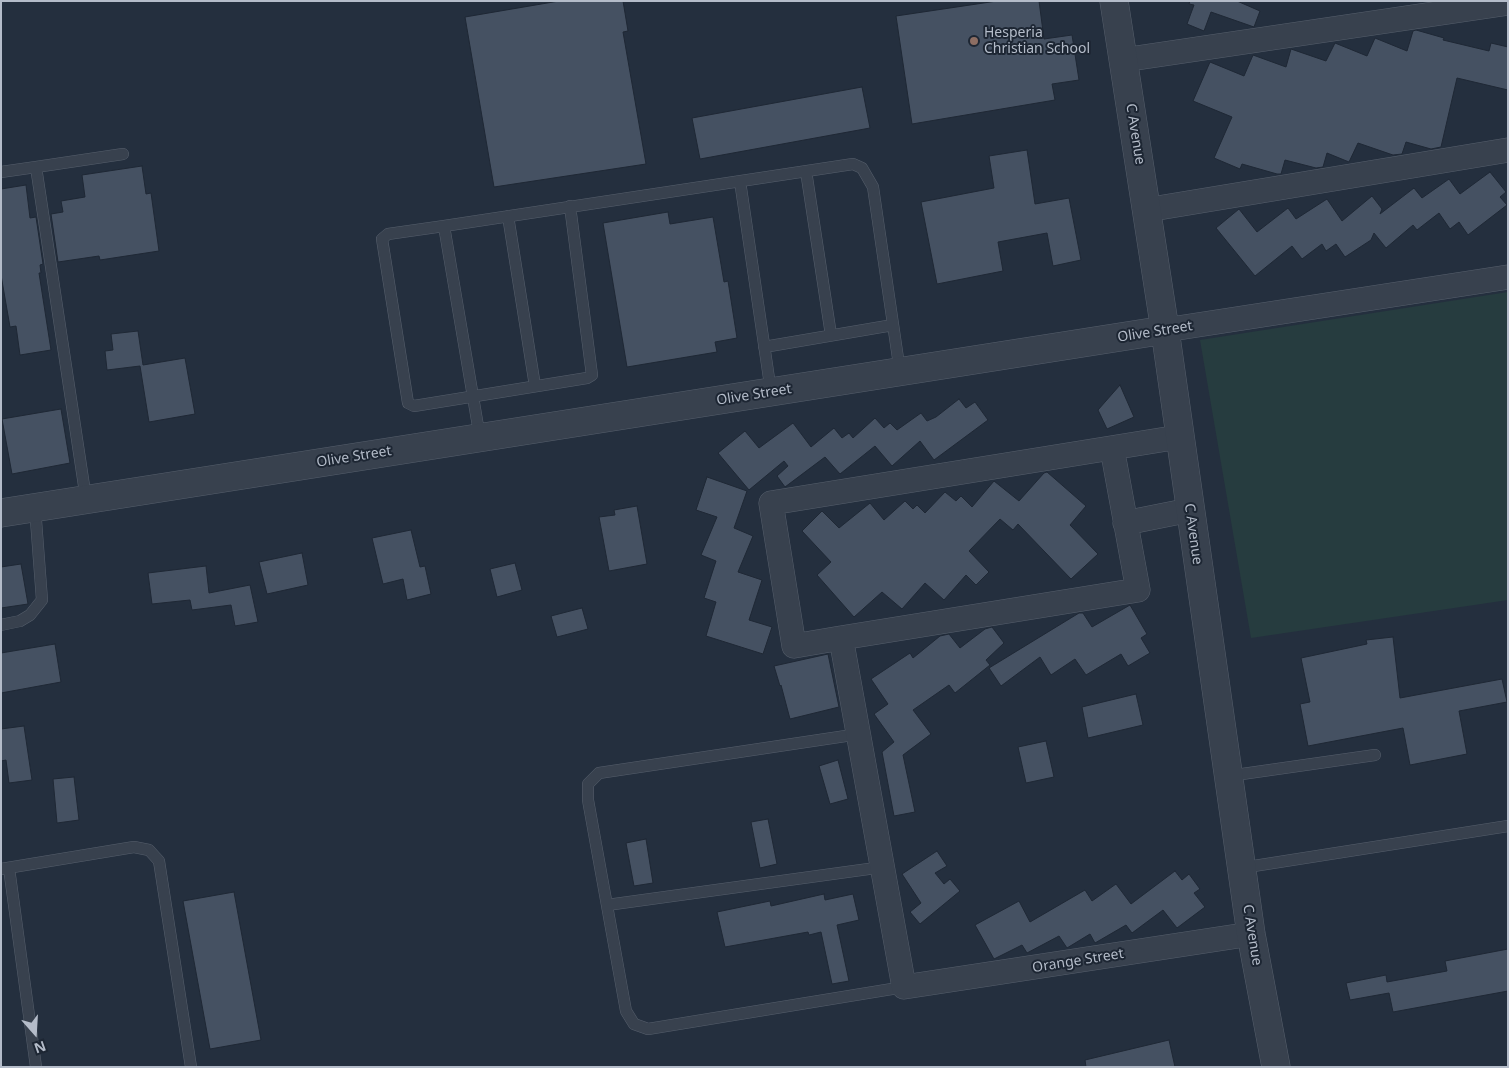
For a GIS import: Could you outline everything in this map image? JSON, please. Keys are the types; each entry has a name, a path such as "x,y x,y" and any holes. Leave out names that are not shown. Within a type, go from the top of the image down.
{"street":[{"name":"C Avenue","path":"1114,1 1165,330 1251,934 1276,1067"},
{"path":"1123,60 1508,3"},
{"path":"1146,210 1508,150"},
{"name":"Olive Street","path":"1,513 1508,277"},
{"path":"1112,448 1138,590 794,646 771,503 1179,437"},
{"path":"1125,523 1190,510"},
{"path":"841,638 904,988"},
{"name":"Orange Street","path":"904,988 1251,934"}],"lane":[{"path":"1,172 123,154"},
{"path":"570,206 592,375 587,378 414,406 408,402 382,239 388,234 570,206 853,164 862,168 872,187 900,372"},
{"path":"36,167 86,499"},
{"path":"806,171 831,335"},
{"path":"740,181 771,392"},
{"path":"508,216 535,386"},
{"path":"444,226 480,438"},
{"path":"764,347 893,325"},
{"path":"1,625 20,621 30,615 42,600 35,507"},
{"path":"859,734 599,773 588,784 588,800 626,1011 634,1024 648,1029 904,988"},
{"path":"1228,776 1375,755"},
{"path":"1241,868 1508,826"},
{"path":"36,1067 5,869 134,846 149,850 159,861 191,1067"},
{"path":"607,904 883,867"}],"green space":[{"path":"1508,292 1508,600 1251,638 1200,340"}],"building":[{"path":"559,1 623,1 628,31 623,32 646,164 494,187 465,17"},
{"path":"997,1 1039,1 1044,39 1072,35 1079,80 1052,84 1055,100 912,124 896,16"},
{"path":"1190,1 1237,1 1260,11 1254,27 1211,12 1204,31 1187,24 1194,5 1189,4"},
{"path":"1416,30 1444,38 1443,40 1489,51 1491,43 1508,47 1508,90 1457,78 1441,147 1431,149 1406,142 1402,154 1393,155 1358,143 1349,162 1327,153 1323,167 1316,168 1285,160 1281,174 1242,164 1240,169 1214,158 1232,117 1193,101 1210,62 1244,76 1253,55 1286,67 1291,49 1326,61 1335,43 1367,56 1375,38 1407,51 1413,31"},
{"path":"862,87 870,128 700,159 692,118"},
{"path":"1027,150 1035,204 1069,198 1081,260 1053,266 1047,233 998,242 1003,271 937,284 921,202 994,188 989,156"},
{"path":"142,166 146,194 151,193 159,251 100,260 99,256 58,262 51,214 63,212 61,201 85,197 82,175"},
{"path":"1490,172 1506,192 1500,197 1507,205 1468,235 1459,222 1450,229 1439,213 1417,230 1413,225 1386,248 1374,233 1371,240 1345,257 1336,244 1326,251 1322,244 1302,259 1292,246 1255,276 1216,228 1239,209 1257,232 1288,208 1296,219 1327,199 1342,221 1372,196 1382,209 1380,214 1414,188 1422,198 1449,179 1460,194"},
{"path":"26,185 30,218 36,217 43,264 40,265 41,273 39,273 51,350 20,355 16,326 10,327 1,275 1,189"},
{"path":"668,212 670,224 713,217 724,282 728,281 737,338 715,342 717,352 627,367 603,223"},
{"path":"138,331 143,365 185,358 195,414 149,422 140,366 107,370 105,351 113,350 111,334"},
{"path":"1120,385 1134,417 1107,429 1098,410"},
{"path":"959,399 966,408 975,402 988,420 934,460 920,441 892,466 875,446 840,474 825,457 785,487 777,476 788,466 784,461 749,490 718,453 745,431 759,448 793,423 811,447 834,428 842,438 849,433 853,438 875,418 884,428 890,423 897,430 921,413 927,421 936,417"},
{"path":"61,409 70,463 12,474 2,419"},
{"path":"1047,472 1086,506 1070,525 1098,554 1071,579 1018,524 1013,530 1000,519 969,551 989,572 976,585 966,575 944,600 925,583 902,609 882,592 854,617 817,575 831,562 802,531 822,511 839,528 870,503 884,520 905,501 913,509 917,505 925,513 945,492 956,501 961,496 972,507 994,481 1019,501"},
{"path":"707,477 747,491 734,528 753,536 738,572 762,580 749,620 772,627 763,654 706,636 716,602 704,598 716,561 701,555 717,517 696,510"},
{"path":"637,506 647,564 609,571 599,517 615,515 614,510"},
{"path":"411,530 420,567 425,566 431,594 407,600 403,579 383,584 372,538"},
{"path":"302,553 308,585 267,594 259,562"},
{"path":"515,563 522,590 497,597 490,569"},
{"path":"21,564 28,604 1,608 1,567"},
{"path":"206,566 209,593 250,585 258,622 235,626 231,605 192,610 190,600 152,604 148,573"},
{"path":"1130,605 1147,634 1141,638 1150,653 1128,666 1121,654 1086,675 1075,659 1051,675 1040,657 1001,686 989,668 1079,613 1083,613 1092,627"},
{"path":"582,608 588,629 557,637 551,616"},
{"path":"992,627 1004,643 986,660 990,665 955,693 949,685 913,710 931,734 903,755 915,812 894,816 882,752 894,742 874,714 888,704 871,679 910,653 913,658 940,636 949,634 960,648 985,629"},
{"path":"1393,637 1400,698 1502,679 1507,702 1459,711 1467,754 1410,765 1403,728 1308,746 1300,704 1310,702 1301,658 1367,644 1366,640"},
{"path":"55,644 61,682 1,693 1,653"},
{"path":"828,654 839,707 790,719 774,666"},
{"path":"1136,694 1143,725 1088,738 1082,707"},
{"path":"24,726 32,780 9,783 6,760 1,761 1,729"},
{"path":"1046,741 1054,777 1026,783 1018,747"},
{"path":"838,760 848,799 830,804 819,766"},
{"path":"74,777 79,820 57,823 53,779"},
{"path":"768,819 777,864 760,868 751,822"},
{"path":"646,839 653,883 634,886 626,843"},
{"path":"937,851 947,866 935,873 944,884 950,879 960,891 920,924 910,912 921,903 902,874"},
{"path":"1175,871 1182,880 1189,874 1200,889 1194,893 1205,907 1177,928 1163,910 1132,933 1126,925 1095,943 1090,934 1067,948 1059,936 1027,953 1022,945 994,959 975,925 1019,901 1030,922 1085,890 1092,901 1116,884 1131,904"},
{"path":"234,892 261,1040 210,1049 183,901"},
{"path":"824,894 825,900 853,894 859,920 837,925 849,981 832,984 821,932 809,935 808,932 725,947 717,912 770,901 771,906"},
{"path":"1508,949 1508,991 1393,1012 1389,993 1350,1000 1346,983 1386,975 1387,982 1447,971 1445,961"},
{"path":"1169,1040 1175,1067 1086,1067 1085,1060"}],"place":[{"name":"Hesperia Christian School","path":"974,41"}]}
